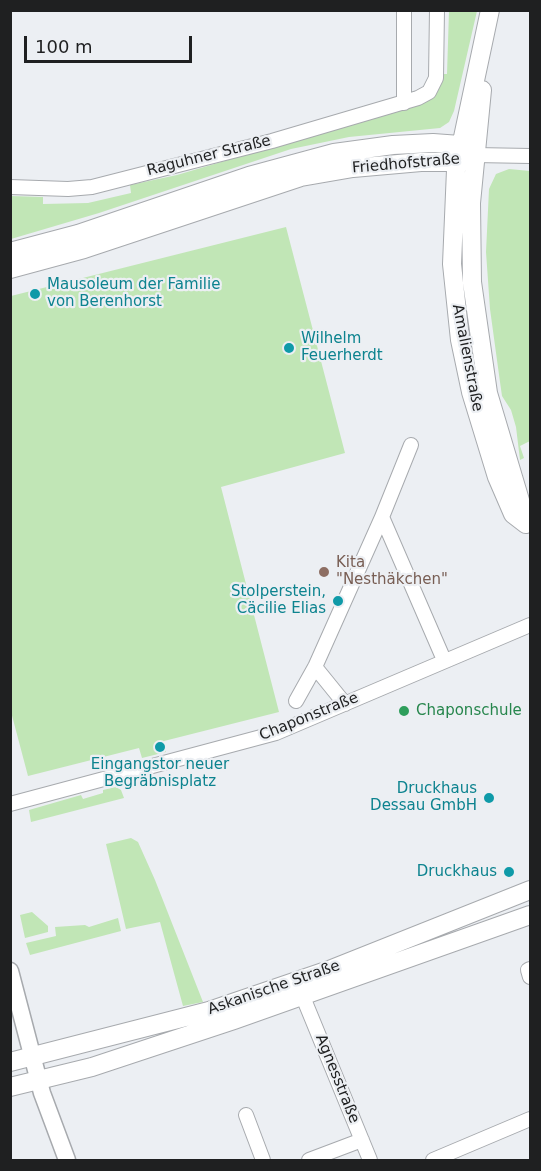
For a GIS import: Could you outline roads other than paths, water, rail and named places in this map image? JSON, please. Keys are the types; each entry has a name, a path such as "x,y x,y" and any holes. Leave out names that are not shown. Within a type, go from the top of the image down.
{"main road":[{"path":"459,153 484,47 490,10"},
{"path":"475,155 484,47"},
{"name":"Friedhofstraße","path":"10,252 78,234 298,161 359,148 393,145 475,155"},
{"name":"Friedhofstraße","path":"10,268 93,246 301,177 459,153"},
{"name":"Amalienstraße","path":"459,153 452,222 452,264 463,358 497,477 513,514 528,530"},
{"name":"Amalienstraße","path":"475,155 470,245 481,356 488,393 528,530"},
{"name":"Askanische Straße","path":"10,1062 209,1011 339,966 531,890"},
{"name":"Askanische Straße","path":"10,1087 92,1067 303,997 531,915"}],"street":[{"path":"404,103 405,10"},
{"name":"Raguhner Straße","path":"10,188 92,187 404,103 429,92 436,78 438,10"},
{"path":"475,155 531,156"},
{"path":"296,701 315,667 382,517 411,445"},
{"path":"382,517 444,660"},
{"name":"Chaponstraße","path":"10,804 272,734 531,625"},
{"path":"315,667 345,704"},
{"path":"531,969 528,970 531,977"},
{"path":"10,971 39,1080 67,1161"},
{"name":"Agnesstraße","path":"303,997 370,1161"},
{"path":"246,1114 263,1161"},
{"path":"433,1161 531,1119"},
{"path":"309,1161 362,1140"}],"place":[{"name":"Mausoleum der Familie von Berenhorst","path":"35,294"},
{"name":"Wilhelm Feuerherdt","path":"289,348"},
{"name":"Kita \"Nesthäkchen\"","path":"324,572"},
{"name":"Stolperstein, Cäcilie Elias","path":"338,601"},
{"name":"Chaponschule","path":"404,711"},
{"name":"Eingangstor neuer Begräbnisplatz","path":"160,747"},
{"name":"Druckhaus Dessau GmbH","path":"489,798"},
{"name":"Druckhaus","path":"509,872"}]}
